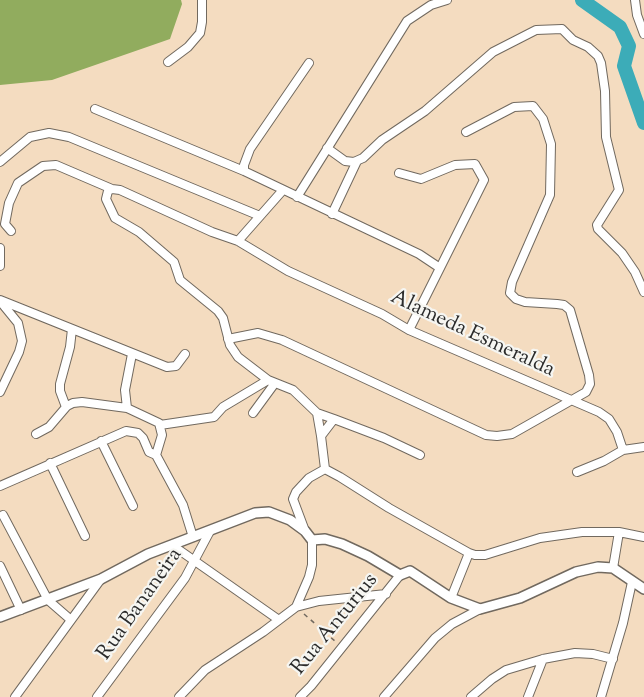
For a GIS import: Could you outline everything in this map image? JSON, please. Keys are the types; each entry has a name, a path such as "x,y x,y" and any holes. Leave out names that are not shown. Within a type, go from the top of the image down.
{"street":[{"path":"168,62 188,47 200,33 202,0"},
{"path":"297,197 407,21 431,5 447,0"},
{"path":"635,0 637,15 644,34"},
{"path":"327,148 345,161 357,161 363,158 382,140 425,111 493,52 536,30 562,29 573,40 588,47 598,56 601,63 605,92 606,138 619,190 597,225 597,230 622,253 635,272 644,292"},
{"path":"244,171 250,149 309,63"},
{"path":"228,339 258,333 282,340 398,392 472,429 497,436 517,431 586,392 590,384 581,342 570,310 564,305 525,302 516,299 510,292 512,282 549,195 551,144 543,119 533,106 514,107 466,132"},
{"path":"95,109 244,171 419,254 440,268"},
{"path":"0,162 30,137 49,133 69,137 260,216"},
{"path":"332,214 357,161"},
{"path":"399,173 421,179 455,165 475,164 484,180 409,330"},
{"name":"Alameda Esmeralda","path":"11,231 5,224 9,203 18,183 43,166 56,165 238,241 288,271 382,314 409,330 598,412 609,419 617,432 623,450"},
{"path":"112,189 108,191 106,198 115,218 139,232 174,262 180,280 218,311 223,318 228,339 238,357 271,381 293,390 317,412 384,438 420,455"},
{"path":"238,241 283,190"},
{"path":"0,248 0,266"},
{"path":"0,301 171,368 176,366 185,354"},
{"path":"0,301 18,323 22,341 0,392"},
{"path":"66,407 60,384 70,347 72,329"},
{"path":"127,408 124,390 132,354"},
{"path":"253,413 271,381"},
{"path":"160,425 214,417 223,407 271,381"},
{"path":"36,434 49,427 66,407 73,403 82,402 127,408 153,419 160,425 162,435 156,455"},
{"path":"317,412 325,469"},
{"path":"321,436 334,419"},
{"path":"0,486 120,433 132,431 143,438 149,452 156,455 177,492 193,537"},
{"path":"101,441 134,506"},
{"path":"577,472 623,450 644,447"},
{"path":"50,464 85,536"},
{"path":"296,607 312,565 312,540 305,531 293,499 296,492 309,478 325,469"},
{"path":"325,469 469,553 485,555 540,538 572,533 619,532 644,537"},
{"path":"0,617 100,579 148,554 255,513 280,514 305,531"},
{"path":"3,515 48,600 71,620"},
{"name":"Rua Bananeira","path":"98,697 171,599 195,561 210,531"},
{"path":"613,568 619,532"},
{"path":"312,540 325,539 342,544 400,575 407,571 413,572 451,598 480,609"},
{"path":"172,545 279,620"},
{"path":"451,598 469,553"},
{"path":"0,566 21,610"},
{"path":"384,697 435,638 453,624 480,609 520,598 588,568 613,568 644,589"},
{"name":"Rua Anturius","path":"300,697 400,575"},
{"path":"15,697 100,579"},
{"path":"602,697 632,582"},
{"path":"179,697 211,666 296,607 319,601 386,594"},
{"path":"471,697 492,678 506,670 543,659 574,653 593,654 613,659"},
{"path":"528,697 543,659"}],"path":[{"path":"296,607 342,648"}],"green space":[{"path":"0,0 181,0 182,4 170,39 52,80 0,85"}],"waterway":[{"path":"582,0 620,27 629,46 624,66 644,123"}]}
